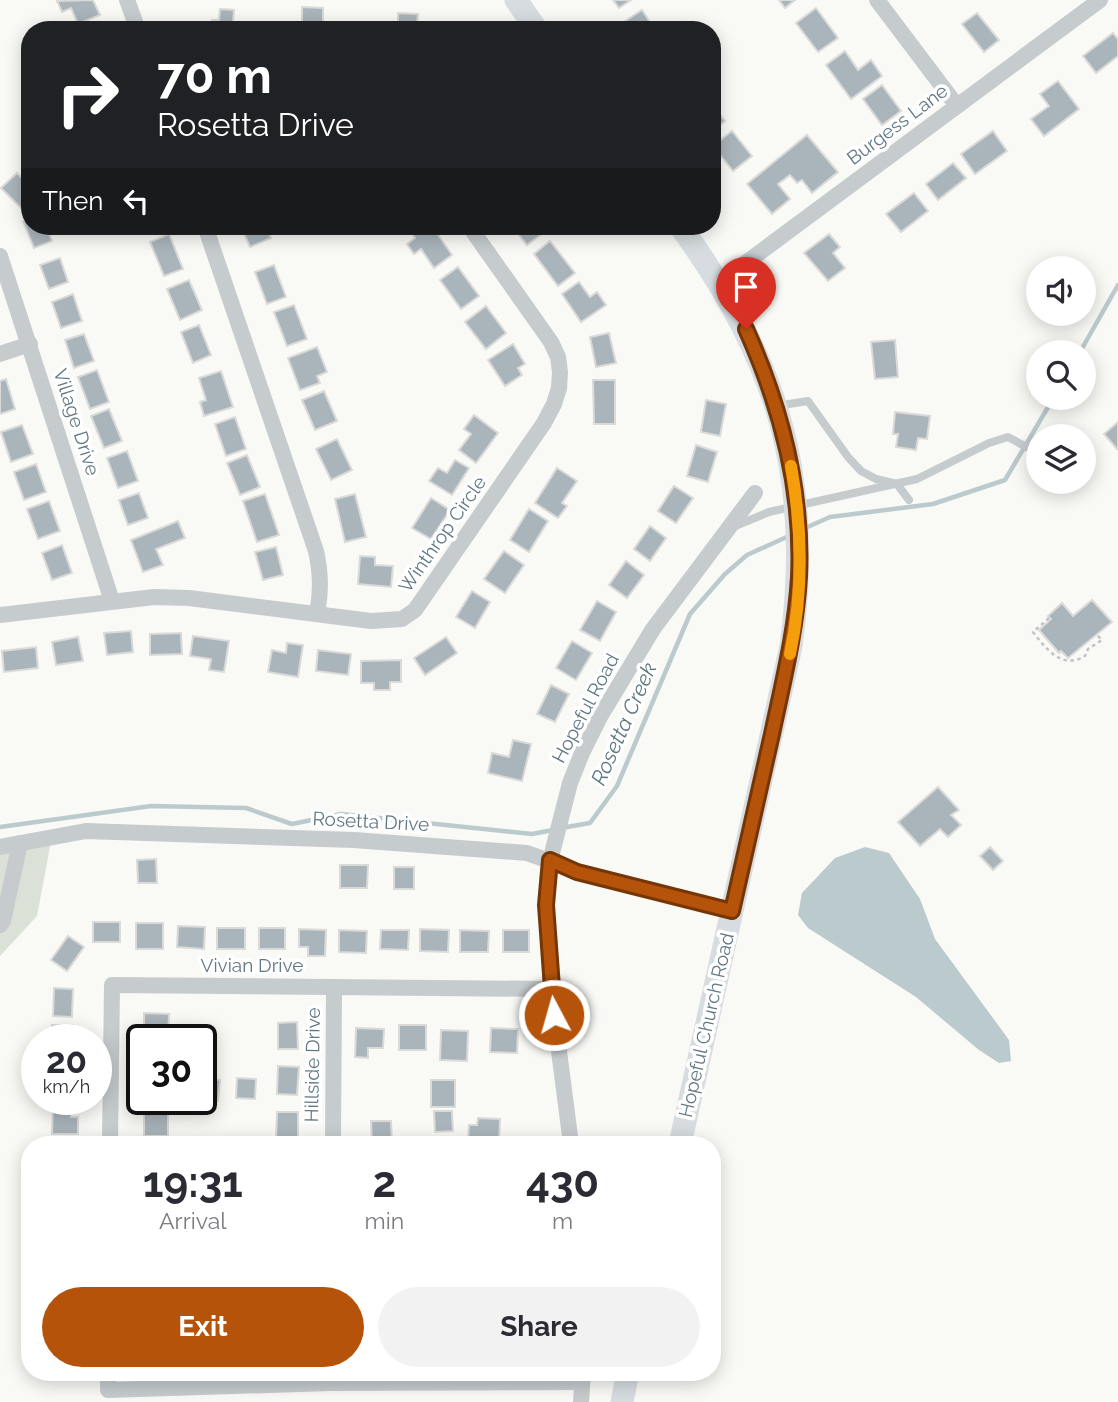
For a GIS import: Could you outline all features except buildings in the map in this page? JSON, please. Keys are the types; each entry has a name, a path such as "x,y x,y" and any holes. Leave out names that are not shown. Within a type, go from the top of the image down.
{"main road":[{"path":"516,0 531,21"},
{"name":"Hopeful Church Road","path":"682,1136 791,646 799,561 794,484 776,406 746,329 720,282 686,235"},
{"path":"622,1402 626,1381"}],"street":[{"path":"127,0 135,21"},
{"path":"877,0 957,106"},
{"name":"Burgess Lane","path":"720,282 1100,0"},
{"path":"208,235 316,551 321,581 317,614"},
{"name":"Winthrop Circle","path":"0,615 154,597 189,598 387,621 402,619 415,610 544,423 559,388 558,357 551,342 475,235"},
{"name":"Village Drive","path":"0,256 112,601"},
{"path":"0,354 30,344"},
{"name":"Hopeful Road","path":"569,1136 551,989 546,905 550,860 563,811 578,763 601,715 653,629 755,493"},
{"name":"Rosetta Drive","path":"0,847 86,831 341,839 527,853 577,872 732,911"},
{"path":"0,925 20,843"},
{"name":"Vivian Drive","path":"110,1136 112,985 551,989"},
{"name":"Hillside Drive","path":"333,1136 334,986"},
{"path":"108,1381 108,1390 274,1381"},
{"path":"581,1402 583,1381"}],"lane":[{"path":"776,406 808,401 861,471 876,479 897,484 909,500"},
{"path":"727,529 769,512 917,479 1008,437 1026,446"}],"path":[{"path":"1049,618 1032,632 1046,649 1060,660 1071,661 1085,656 1088,649 1102,640 1097,635"}],"shaded area":[{"path":"52,836 37,916 0,956 0,847"},
{"path":"865,847 889,853 920,899 935,939 1009,1040 1011,1061 999,1063 979,1050 916,997 808,928 798,915 802,893 835,858"}],"waterway":[{"name":"Rosetta Creek","path":"1087,340 1118,285"},
{"name":"Rosetta Creek","path":"803,529 830,517 933,504 1005,480 1046,410"},
{"name":"Rosetta Creek","path":"561,828 590,823 617,786 690,614 725,574 747,555 789,536"},
{"name":"Rosetta Creek","path":"0,827 151,806 246,808 292,824 341,814 532,834 553,830"}],"slow traffic":[{"path":"790,654 799,574 797,513 791,466"}],"route":[{"path":"554,1015 546,905 550,860 577,872 732,911 791,646 799,574 797,513 787,449 770,388 746,329"}]}
